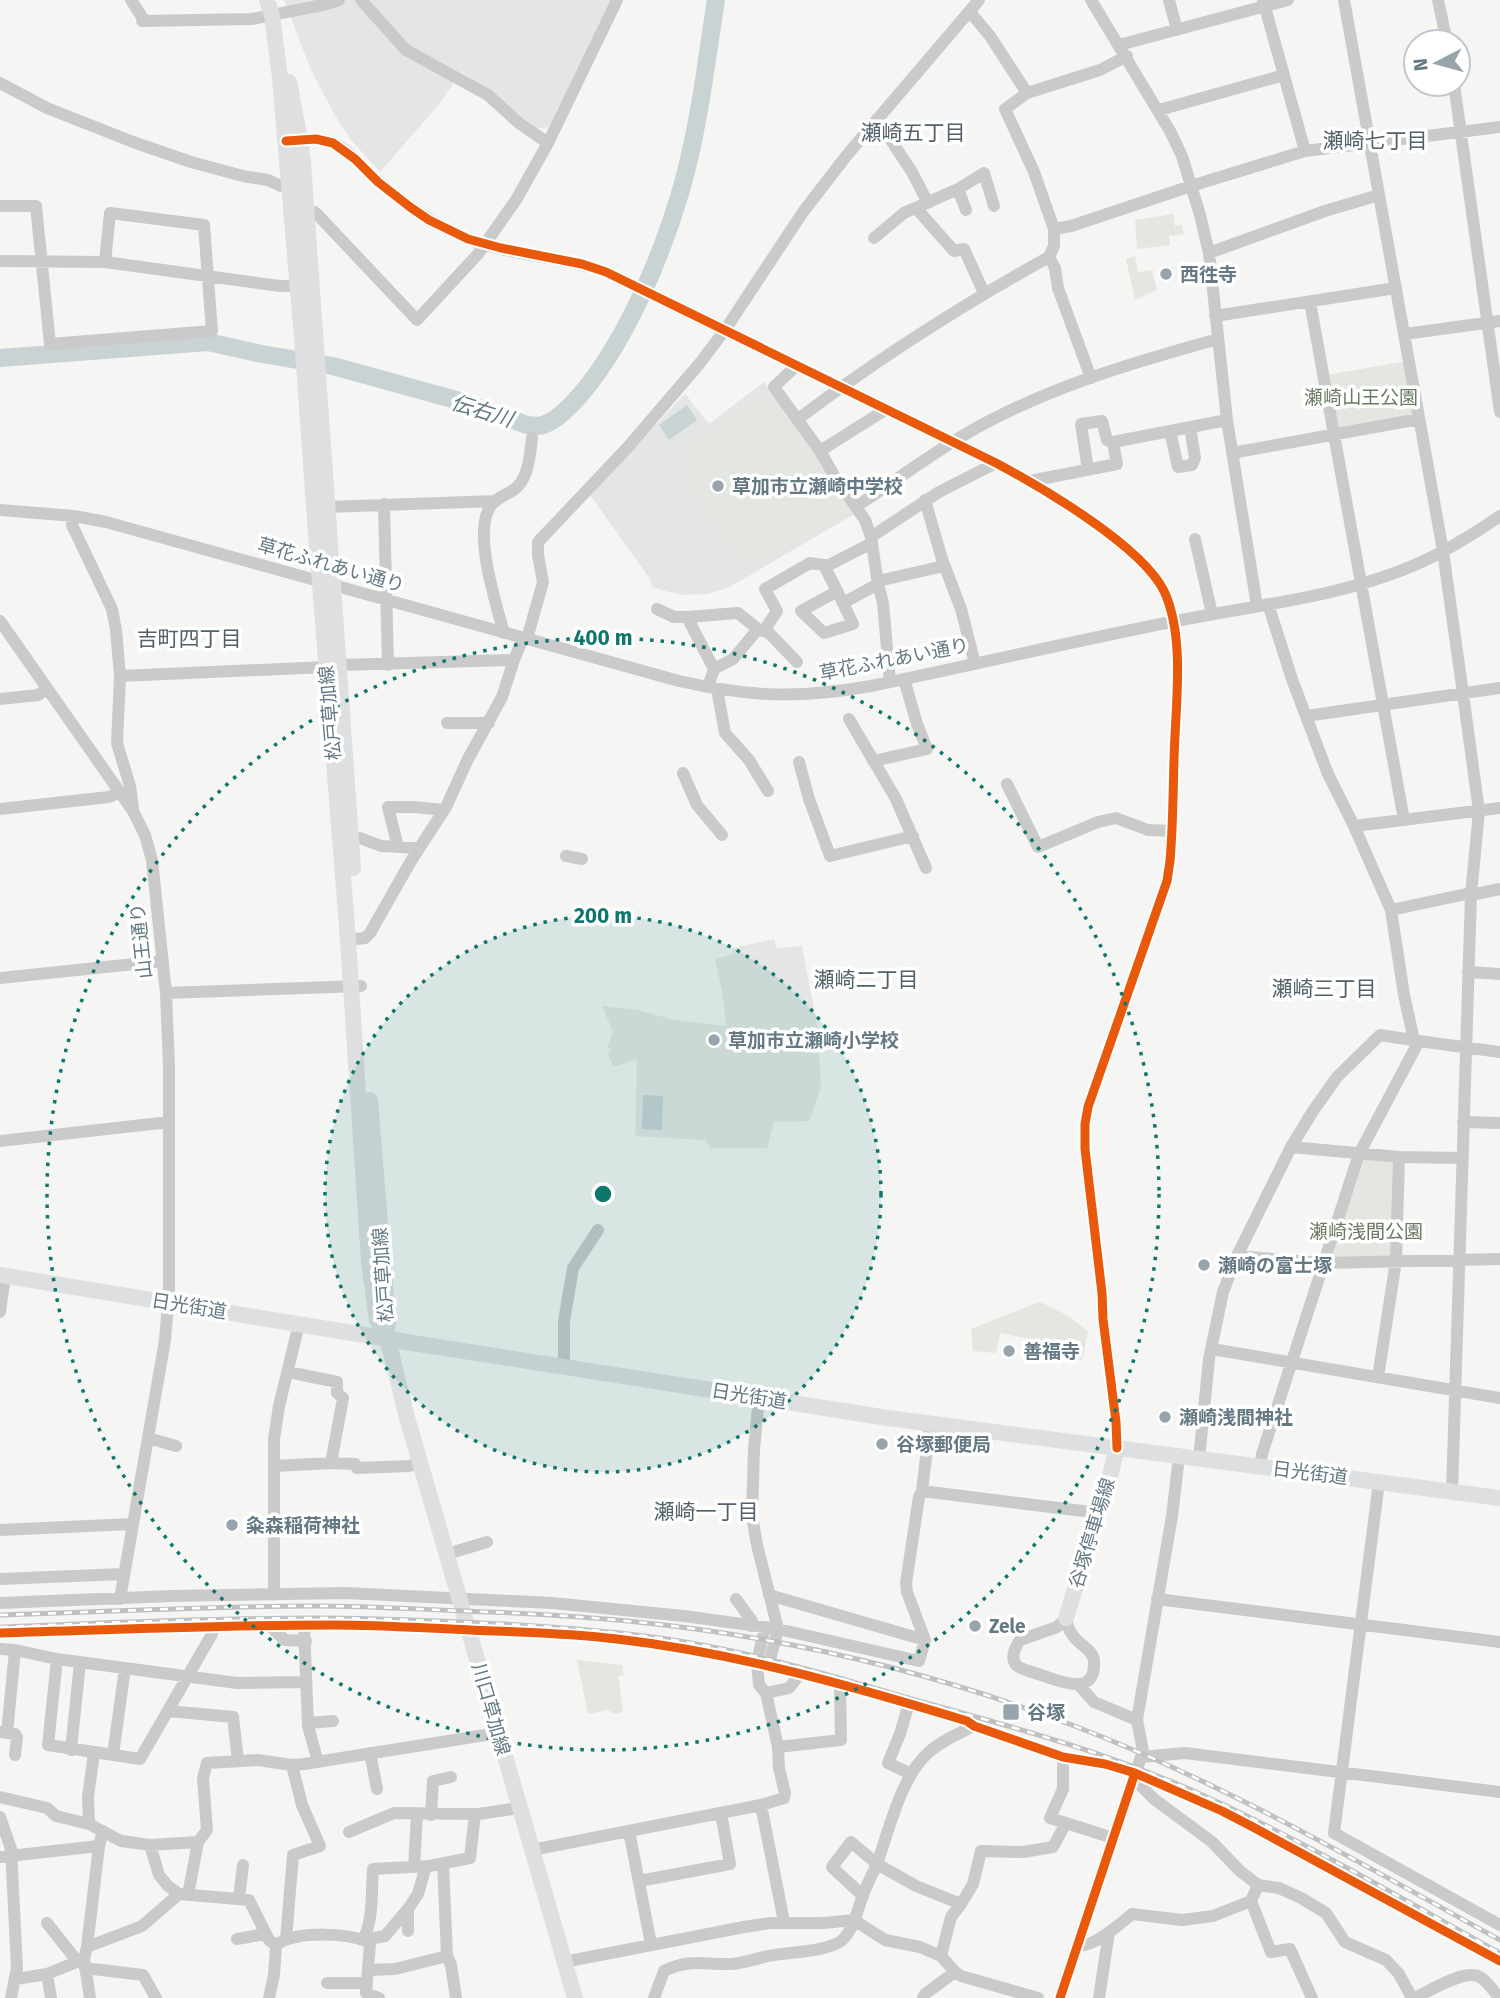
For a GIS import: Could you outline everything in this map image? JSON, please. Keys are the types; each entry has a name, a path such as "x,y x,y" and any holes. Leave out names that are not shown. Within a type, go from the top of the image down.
{"main road":[{"name":"松戸草加線","path":"269,8 284,55 293,140 306,210 304,286"},
{"name":"松戸草加線","path":"293,140 289,185 304,286 356,986 388,1322 386,1338"},
{"name":"松戸草加線","path":"311,375 326,507 327,584"},
{"name":"松戸草加線","path":"333,666 351,839 353,939"},
{"name":"日光街道","path":"3,1276 930,1424 1500,1498"},
{"name":"川口草加線","path":"386,1338 575,1998"},
{"name":"谷塚停車場線","path":"1066,1618 1112,1470 1116,1448"}],"street":[{"path":"131,0 143,20 252,19 269,8 327,4 339,0"},
{"path":"361,0 406,50 488,96 519,123 548,143"},
{"path":"306,210 315,212 417,320 484,244 516,201 548,143 617,0"},
{"path":"353,939 365,938 370,933 444,810 502,697 514,660 525,639 543,582 538,542 628,447 700,363 803,212 847,155 979,0"},
{"path":"1091,0 1159,110 1182,156 1209,253 1227,420 1262,605 1328,774 1391,910 1404,995 1417,1040 1359,1154 1260,1467"},
{"path":"1169,0 1177,30"},
{"path":"1119,45 1264,3 1288,0"},
{"path":"1344,0 1443,551 1479,811 1471,894 1452,1492"},
{"path":"1438,0 1444,28"},
{"path":"1264,3 1305,151"},
{"path":"970,12 990,36 1027,93"},
{"path":"798,419 841,387 984,293 1049,257 1054,246 1054,229 1024,147 1005,109 1027,93 1100,70 1127,56"},
{"path":"1159,110 1284,75"},
{"path":"0,83 47,108 133,142 191,162 268,180 281,186 289,185"},
{"path":"1456,98 1494,321 1500,412"},
{"path":"877,119 912,172 922,205 954,251 964,249 984,293"},
{"path":"1054,229 1081,223 1305,151 1500,127"},
{"path":"293,140 325,141 342,148 410,207 450,230 484,244 582,264 628,282 996,463 1030,481 1083,516 1136,556 1163,590 1174,621 1177,681 1172,831 1167,881 1088,1107 1085,1124 1085,1149 1117,1435 1116,1448"},
{"path":"874,238 904,213 958,189 984,173 994,206"},
{"path":"958,189 966,210"},
{"path":"1209,253 1325,211 1379,195"},
{"path":"0,206 36,206 50,344 212,331 204,225 110,213 105,262"},
{"path":"1049,257 1091,378"},
{"path":"0,261 105,262 280,286 304,286"},
{"path":"1215,316 1396,288"},
{"path":"1310,302 1404,820"},
{"path":"1405,334 1494,321"},
{"path":"857,506 964,435 1023,406 1133,363 1218,339"},
{"path":"796,366 774,387 865,520 872,540 883,603 890,682"},
{"path":"820,451 885,410"},
{"path":"1232,453 1419,419"},
{"path":"1088,470 1081,424 1102,421 1107,440 1113,442 1227,420"},
{"path":"1170,431 1178,467 1192,465 1195,458 1190,427"},
{"path":"504,633 490,584 485,519 495,500 517,487 522,479 530,460 532,438"},
{"path":"1030,481 1117,464 1113,442"},
{"path":"825,567 872,540 925,500 996,463"},
{"path":"326,507 495,500"},
{"path":"925,500 944,566 961,609 975,664"},
{"path":"384,504 388,665"},
{"name":"草花ふれあい通り","path":"0,510 74,516 106,522 525,639 713,688 764,695 804,695 849,690 1174,621 1338,591 1418,564 1500,516"},
{"path":"74,516 72,525 113,610 120,676 117,743 130,786 133,811"},
{"path":"1195,539 1212,614"},
{"path":"714,669 733,659 777,611 765,589 810,563 824,565 839,598 878,582 944,566"},
{"path":"657,609 674,617 738,613 769,633 797,662"},
{"path":"687,617 714,669 713,688 725,733 749,760 768,791"},
{"name":"山王通り","path":"0,621 133,811 145,835 152,860 168,1038 169,1303 120,1599"},
{"path":"120,676 514,660"},
{"path":"873,761 927,750 904,679"},
{"path":"1306,716 1500,688"},
{"path":"0,699 38,695 47,690"},
{"path":"849,719 896,799 926,869"},
{"path":"447,723 489,723"},
{"path":"799,762 830,856 913,836"},
{"path":"682,773 697,805 722,835"},
{"path":"1007,785 1038,847 1098,822 1116,818 1149,830 1172,831"},
{"path":"0,809 109,797 120,792"},
{"path":"398,847 388,807 444,810"},
{"path":"1354,827 1500,808"},
{"path":"351,839 360,838 382,846 419,848"},
{"path":"566,856 582,859"},
{"path":"1391,910 1500,889"},
{"path":"0,978 163,961"},
{"path":"1468,972 1500,974"},
{"path":"166,993 356,986"},
{"path":"1199,1459 1209,1359 1223,1292 1237,1256 1291,1147 1337,1077 1380,1035 1500,1052"},
{"path":"0,1142 169,1122"},
{"path":"1464,1122 1500,1123"},
{"path":"1291,1147 1399,1157 1462,1158"},
{"path":"1378,1377 1396,1261 1399,1157"},
{"path":"564,1366 564,1321 573,1268 598,1230"},
{"path":"1237,1256 1324,1263 1500,1259"},
{"path":"0,1312 3,1276"},
{"path":"274,1595 274,1438 299,1324"},
{"path":"1212,1349 1500,1398"},
{"path":"288,1373 337,1382 337,1393 343,1398 331,1463"},
{"path":"532,1850 761,1805 783,1798 785,1793 779,1768 778,1747 766,1693 760,1685 772,1628 769,1595 751,1516 759,1397"},
{"path":"0,1603 345,1593 552,1603 772,1628 919,1661 925,1640 906,1583 930,1424"},
{"path":"148,1438 176,1446"},
{"path":"1060,1998 1143,1751 1137,1720 1172,1516 1179,1457"},
{"path":"275,1466 331,1463 355,1464 357,1468 409,1466 420,1462"},
{"path":"1379,1482 1334,1833 1500,1925"},
{"path":"922,1491 1099,1513"},
{"path":"0,1530 132,1524"},
{"path":"447,1554 487,1542"},
{"path":"0,1579 124,1574"},
{"path":"769,1595 925,1640"},
{"path":"736,1599 752,1621 751,1626"},
{"path":"1157,1599 1500,1642"},
{"path":"1066,1618 1071,1636 1092,1653 1094,1660 1091,1675 1086,1682 1079,1685 1070,1685 1019,1667 1013,1655 1020,1640 1057,1628 1066,1618"},
{"path":"269,1625 285,1640 306,1641"},
{"path":"0,1633 269,1625 397,1626 617,1639 763,1661 967,1721 974,1726 1063,1758 1105,1764 1222,1811 1500,1961"},
{"path":"304,1625 308,1723 318,1762"},
{"path":"57,1659 48,1745 140,1759 212,1634 212,1627"},
{"path":"0,1649 237,1684 306,1682"},
{"path":"15,1650 5,1694 4,1733 15,1734 17,1737 15,1755"},
{"path":"71,1750 80,1662"},
{"path":"113,1755 125,1668"},
{"path":"766,1693 789,1688 800,1674"},
{"path":"778,1747 841,1740 840,1685"},
{"path":"1079,1685 1094,1702 1137,1720"},
{"path":"909,1703 888,1763 911,1774"},
{"path":"168,1711 233,1717 238,1761"},
{"path":"308,1723 333,1721"},
{"path":"654,1998 664,1971 676,1965 695,1962 733,1964 839,1942 854,1920 911,1774 927,1753 974,1726"},
{"path":"16,1979 47,1974 83,1959 142,1926 183,1894 198,1842 207,1830 203,1778 207,1763 258,1760 292,1765 498,1733"},
{"path":"89,1824 88,1797 94,1753"},
{"path":"370,1753 377,1789"},
{"path":"1141,1757 1185,1753 1500,1792 1500,1785"},
{"path":"1063,1758 1063,1789 1050,1818 1113,1838"},
{"path":"269,1998 281,1942 293,1855 320,1846 302,1805 292,1765"},
{"path":"1134,1776 1154,1799 1212,1842 1258,1885 1279,1888 1301,1898 1326,1913 1345,1942 1386,1960 1413,1998 1461,1976 1471,1975 1479,1976 1498,1998"},
{"path":"363,1940 385,1936 418,1894 424,1815 433,1781 450,1777"},
{"path":"0,1797 47,1808 56,1816 89,1824 121,1841 150,1845 198,1842"},
{"path":"761,1805 784,1922"},
{"path":"349,1832 394,1814 475,1814 519,1808"},
{"path":"639,1881 730,1864 721,1813"},
{"path":"363,1940 367,1933 373,1869 420,1867 470,1858 475,1814"},
{"path":"0,1817 11,1849 6,1857 17,1968 11,1998"},
{"path":"941,1956 951,1917 973,1885 981,1851 1023,1852 1053,1847 1066,1823"},
{"path":"90,1998 83,1959 103,1831"},
{"path":"629,1831 651,1944"},
{"path":"863,1896 832,1867 851,1842 877,1864 916,1886 961,1905"},
{"path":"150,1845 159,1875 168,1886 183,1894 249,1900 269,1940 281,1942 328,1934 363,1940 370,1944 366,1993 379,1998"},
{"path":"6,1857 99,1846"},
{"path":"443,1863 447,1956 456,1998"},
{"path":"239,1899 243,1865"},
{"path":"1078,1945 1084,1946 1109,1932 1132,1914 1182,1920 1213,1916 1251,1901 1258,1885"},
{"path":"1251,1901 1271,1952 1290,1949 1312,1998"},
{"path":"408,1909 408,1931"},
{"path":"564,1962 744,1927 784,1922 823,1923 854,1920 885,1940 920,1947 941,1956 961,1976 1038,1998"},
{"path":"47,1923 83,1959 143,1975 156,1998"},
{"path":"1098,1998 1109,1932"},
{"path":"237,1939 265,1934"},
{"path":"669,1942 676,1965"},
{"path":"327,1983 368,1977 447,1956"},
{"path":"923,1998 955,1972"},
{"path":"47,1974 51,1998"}],"shaded area":[{"path":"284,0 610,0 549,127 536,128 461,72 440,103 380,172 351,140 334,114 311,70"},
{"name":"草加市立瀬崎中学校","path":"764,382 858,512 728,588 707,594 683,595 652,587 650,579 590,495 685,394 709,424"},
{"path":"687,405 697,420 669,440 659,425"},
{"name":"草加市立瀬崎小学校","path":"774,939 777,948 802,946 818,1030 821,1088 809,1121 774,1122 767,1148 711,1148 705,1140 635,1136 637,1059 614,1067 608,1055 611,1049 607,1048 613,1032 602,1006 637,1010 675,1020 726,1026 715,959 734,954 733,948"},
{"path":"643,1095 663,1096 662,1130 642,1129"}],"green space":[{"path":"1173,214 1175,226 1182,225 1184,234 1169,236 1170,245 1137,249 1135,220"},
{"path":"1135,256 1138,272 1152,270 1157,290 1135,300 1126,259"},
{"name":"瀬崎山王公園","path":"1402,362 1413,413 1411,416 1341,429 1336,427 1328,376"},
{"path":"770,395 848,504 848,512 755,567 743,565 681,478 687,449 759,396"},
{"path":"620,1011 676,1025 725,1032 736,1039 743,1039 745,1078 732,1079 733,1088 721,1094 679,1094 672,1090 672,1079 646,1078 646,1065 639,1057 631,1058 613,1050 618,1030 611,1016"},
{"name":"瀬崎浅間公園","path":"1362,1159 1395,1163 1390,1258 1332,1259"},
{"path":"1039,1302 1065,1314 1088,1331 1082,1361 1029,1351 1030,1339 1000,1333 996,1353 973,1351 971,1329"},
{"path":"577,1660 622,1665 624,1675 618,1676 623,1708 621,1713 614,1714 608,1710 588,1714"}],"waterway":[{"name":"伝右川","path":"0,358 208,342 333,366 456,400 527,425 537,426 552,421 573,403 608,357 638,303 663,245 693,143 716,0"}],"railway":[{"path":"0,1615 236,1607 389,1608 615,1620 803,1647 858,1659 966,1689 1128,1747 1290,1825 1500,1940"},
{"path":"0,1627 236,1619 408,1620 590,1630 667,1639 731,1651 825,1674 993,1722 1138,1768 1209,1798 1283,1834 1500,1953"}],"cycle path":[{"path":"286,141 316,139 333,143 410,207 429,220 468,239 582,264 606,272 996,463 1063,502 1113,537 1152,573 1164,591 1175,630 1178,674 1170,861 1167,881 1088,1107 1085,1124 1085,1149 1117,1448"},
{"path":"0,1633 250,1626 384,1626 599,1637 662,1645 750,1662 881,1695 967,1721 974,1726 1063,1757 1105,1764 1135,1773 1222,1811 1500,1961"},
{"path":"1060,1998 1135,1773"}],"place":[{"name":"西徃寺","path":"1166,274"},
{"name":"草加市立瀬崎中学校","path":"718,486"},
{"name":"草加市立瀬崎小学校","path":"714,1040"},
{"name":"瀬崎の富士塚","path":"1204,1265"},
{"name":"善福寺","path":"1009,1351"},
{"name":"瀬崎浅間神社","path":"1165,1417"},
{"name":"谷塚郵便局","path":"882,1444"},
{"name":"粂森稲荷神社","path":"232,1525"},
{"name":"Zele","path":"975,1626"},
{"name":"谷塚","path":"1011,1712"}],"district":[{"name":"瀬崎五丁目","path":"913,133"},
{"name":"瀬崎七丁目","path":"1375,141"},
{"name":"吉町四丁目","path":"189,639"},
{"name":"瀬崎二丁目","path":"866,980"},
{"name":"瀬崎三丁目","path":"1324,989"},
{"name":"瀬崎一丁目","path":"706,1512"}]}
